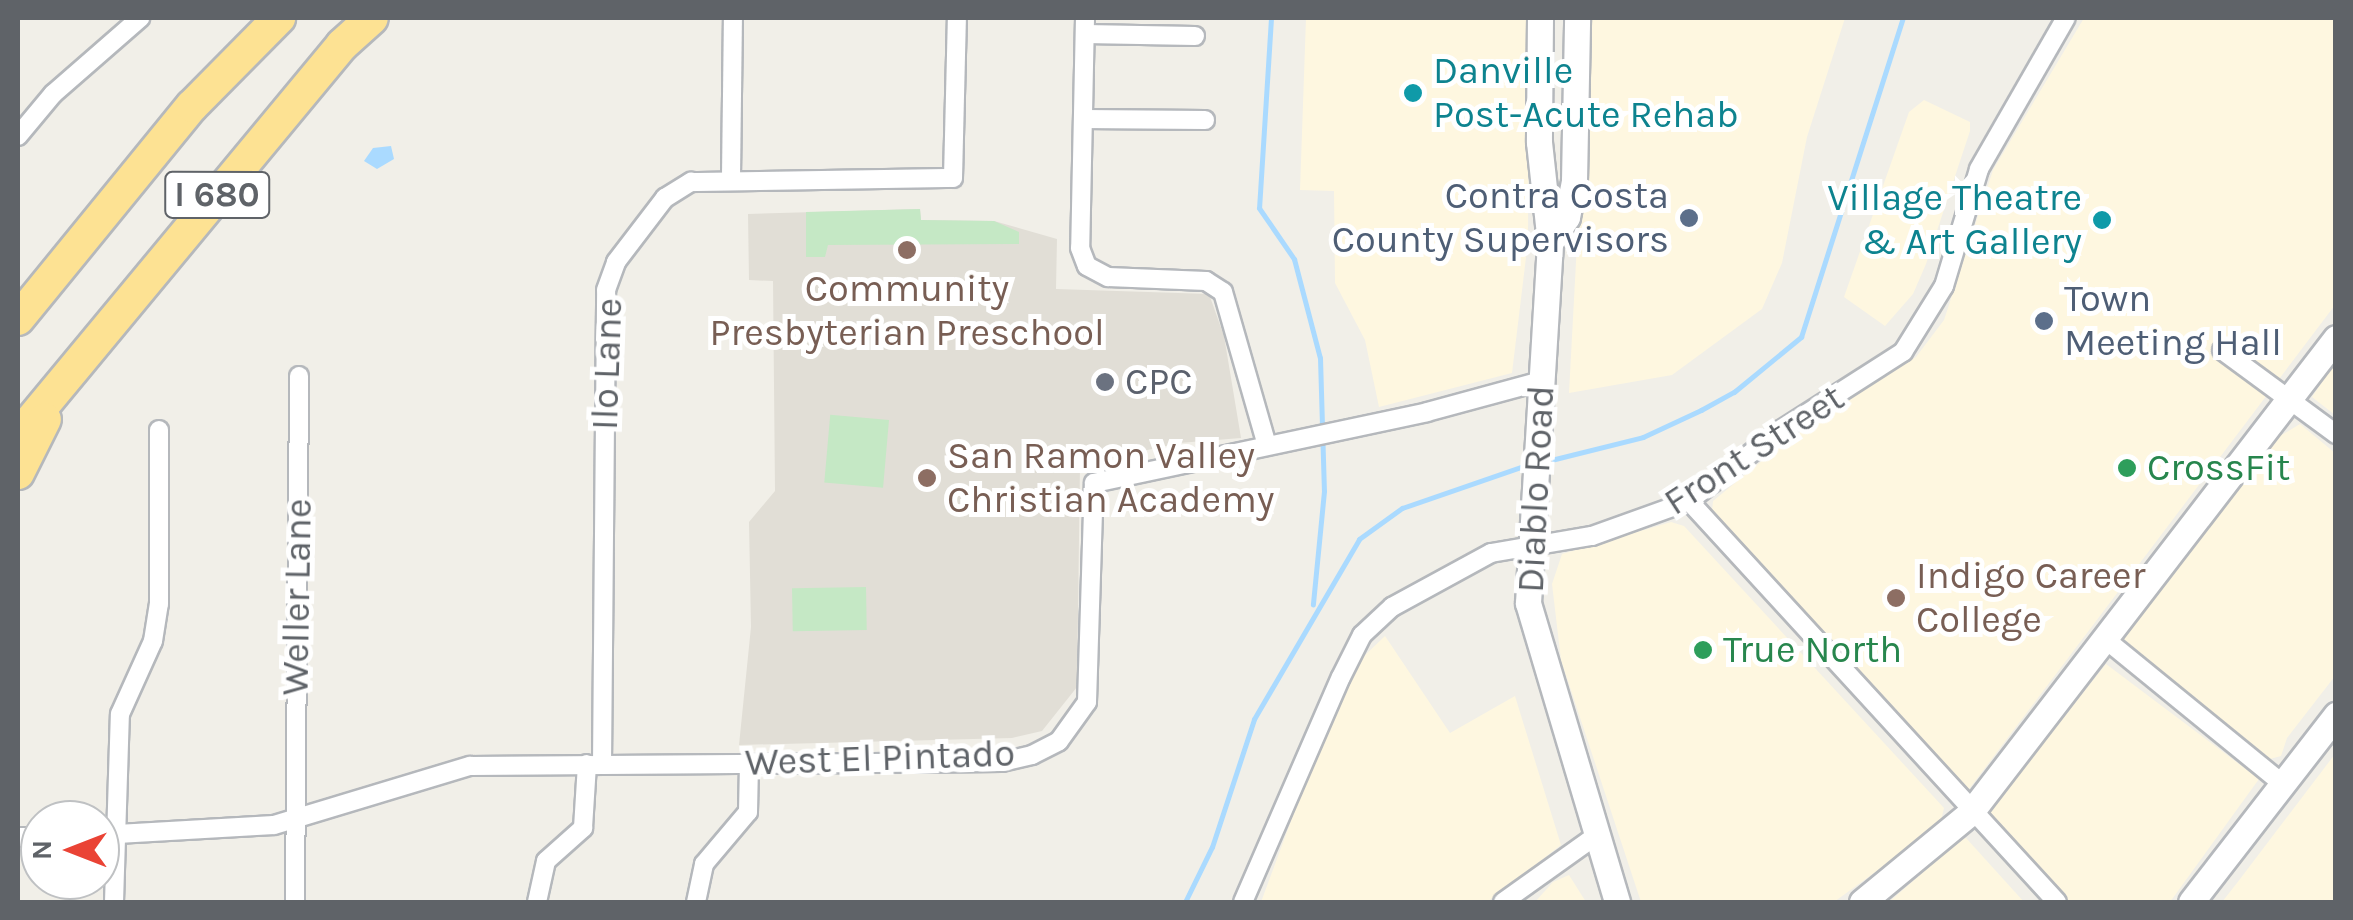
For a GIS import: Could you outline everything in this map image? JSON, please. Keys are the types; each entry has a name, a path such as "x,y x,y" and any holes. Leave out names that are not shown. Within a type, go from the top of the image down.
{"highway":[{"name":"I 680","path":"18,319 192,106 279,18"},
{"name":"I 680","path":"18,436 342,44 372,18"},
{"path":"18,473 67,376"}],"street":[{"path":"18,136 53,94 140,18"},
{"path":"732,176 733,18"},
{"name":"Ilo Lane","path":"538,902 546,861 583,828 595,764 606,290 636,230 665,198 691,182 732,176 953,178 957,18"},
{"name":"Diablo Road","path":"1540,18 1539,142 1550,244 1527,543 1534,638 1617,902"},
{"name":"Diablo Road","path":"1550,244 1567,216 1574,181 1577,18"},
{"name":"Front Street","path":"1243,902 1287,790 1362,635 1453,570 1527,543 1592,536 1690,502 1782,430 1903,352 1928,320 1979,169 2066,18"},
{"path":"1194,36 1085,26 1080,248 1088,266 1108,277 1206,281 1223,292 1274,444"},
{"path":"1083,120 1204,120"},
{"path":"1862,902 1972,812 2336,338"},
{"path":"2222,350 2336,434"},
{"name":"Weller Lane","path":"296,902 299,376"},
{"name":"West El Pintado","path":"120,835 230,833 297,819 432,773 595,764 1002,762 1059,741 1088,702 1093,661 1094,483 1363,426 1541,381"},
{"path":"111,800 120,714 153,641 158,604 159,430"},
{"path":"1690,502 2057,902"},
{"path":"2105,639 2284,784"},
{"path":"2191,902 2336,715"},
{"path":"696,902 704,864 748,812 750,762"},
{"path":"1503,902 1594,837"}],"shaded area":[{"path":"1306,18 1529,18 1528,241 1512,373 1379,407 1365,340 1335,283 1334,191 1300,190"},
{"path":"1589,18 1845,18 1807,137 1782,263 1762,309 1672,375 1569,393"},
{"path":"2084,18 2335,18 2335,305 1966,793 1712,511 1713,501 1791,437 1916,357 1944,320 1993,170"},
{"path":"1924,100 1970,122 1970,131 1913,294 1885,326 1844,297 1909,112"},
{"name":"San Ramon Valley Christian Academy","path":"920,209 921,220 994,221 1057,239 1056,289 1209,294 1224,336 1241,438 1179,443 1080,465 1077,687 1042,731 1012,738 739,745 751,627 749,522 775,491 773,281 749,280 748,214"},
{"path":"2335,363 2335,415 2312,397"},
{"path":"2300,424 2335,453 2335,676 2287,738 2281,756 2270,759 2119,645 2280,436"},
{"path":"1671,522 1684,526 1944,808 1940,825 1834,902 1641,902 1561,660 1552,584 1562,554"},
{"path":"1385,636 1450,733 1515,696 1561,845 1487,902 1261,902 1322,737 1360,660"},
{"path":"2106,664 2259,779 2170,902 2068,902 1986,815"},
{"path":"2335,754 2335,902 2222,902 2237,883"},
{"path":"1966,838 2024,902 1889,902 1959,841"},
{"path":"1569,875 1586,902 1535,902 1553,882"}],"green space":[{"path":"920,209 921,220 994,221 1019,232 1019,244 828,245 825,257 806,257 806,212"},
{"path":"830,415 889,420 883,488 824,483"},
{"path":"866,587 867,630 793,631 792,588"}],"water":[{"path":"391,146 394,159 377,169 364,161 373,148"}],"waterway":[{"path":"1271,18 1259,208 1294,259 1320,358 1324,491 1313,604"},
{"path":"1543,462 1643,437 1701,410 1734,392 1801,337 1903,18"},
{"path":"1185,902 1212,847 1254,719 1359,539 1402,508 1527,465"}],"place":[{"name":"Danville Post-Acute Rehab","path":"1413,93"},
{"name":"Contra Costa County Supervisors","path":"1689,218"},
{"name":"Village Theatre & Art Gallery","path":"2102,220"},
{"name":"Community Presbyterian Preschool","path":"907,250"},
{"name":"Town Meeting Hall","path":"2044,321"},
{"name":"CPC","path":"1105,382"},
{"name":"CrossFit","path":"2127,468"},
{"name":"San Ramon Valley Christian Academy","path":"927,478"},
{"name":"Indigo Career College","path":"1896,598"},
{"name":"True North","path":"1703,650"}]}
